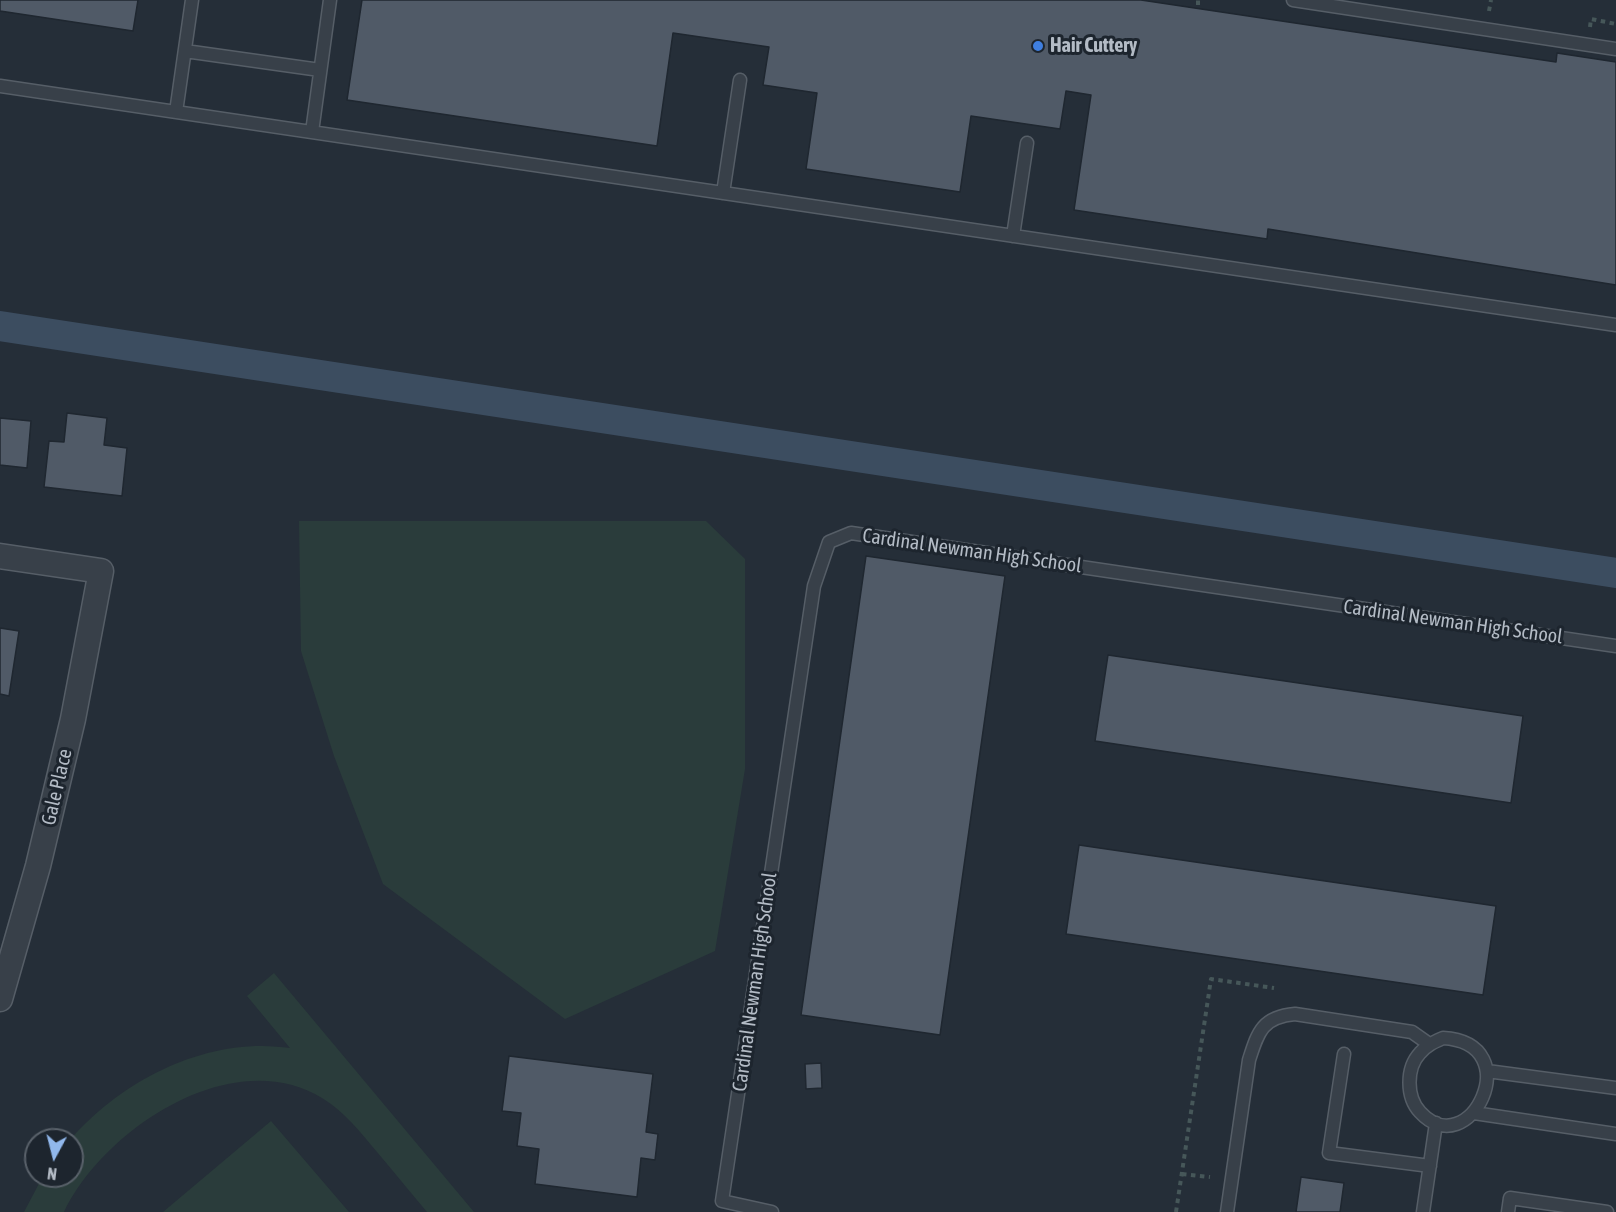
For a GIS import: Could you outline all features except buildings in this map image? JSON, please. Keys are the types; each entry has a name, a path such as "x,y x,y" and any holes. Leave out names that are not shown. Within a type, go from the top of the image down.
{"street":[{"name":"Gale Place","path":"0,556 101,571 73,719 38,866 0,999"}],"lane":[{"path":"176,112 192,0"},
{"path":"312,132 330,0"},
{"path":"1293,0 1616,49"},
{"path":"185,51 320,70"},
{"path":"723,193 740,80"},
{"path":"0,86 1616,325"},
{"path":"1012,236 1027,143"},
{"name":"Cardinal Newman High School","path":"772,1212 722,1201 813,586 829,542 851,533 1616,646"},
{"path":"1227,1212 1249,1060 1256,1038 1267,1022 1279,1015 1294,1014 1412,1032 1429,1044"},
{"path":"1443,1038 1458,1039 1471,1046 1481,1057 1487,1071 1487,1087 1483,1101 1474,1113 1462,1122 1448,1125 1436,1123 1421,1113 1412,1100 1409,1085 1411,1069 1418,1054 1429,1044 1443,1038"},
{"path":"1344,1054 1329,1153 1430,1166"},
{"path":"1487,1071 1616,1088"},
{"path":"1474,1113 1616,1134"},
{"path":"1423,1212 1436,1123"},
{"path":"1508,1212 1510,1198 1607,1212"}],"path":[{"path":"1176,1212 1211,979 1274,988"},
{"path":"1182,1174 1210,1177"}],"shaded area":[{"path":"299,521 706,521 745,559 745,769 715,951 565,1019 383,884 334,756 301,651"},
{"path":"274,973 474,1212 427,1212 345,1116 322,1098 287,1084 249,1081 211,1088 174,1104 139,1125 108,1152 84,1180 84,1128 81,1128 132,1087 156,1073 208,1053 262,1046 290,1048 247,996"},
{"path":"271,1121 349,1212 163,1212"},
{"path":"37,1188 79,1188 64,1212 24,1212"}],"waterway":[{"path":"0,326 1616,573"}],"place":[{"name":"Hair Cuttery","path":"1038,46"}]}
